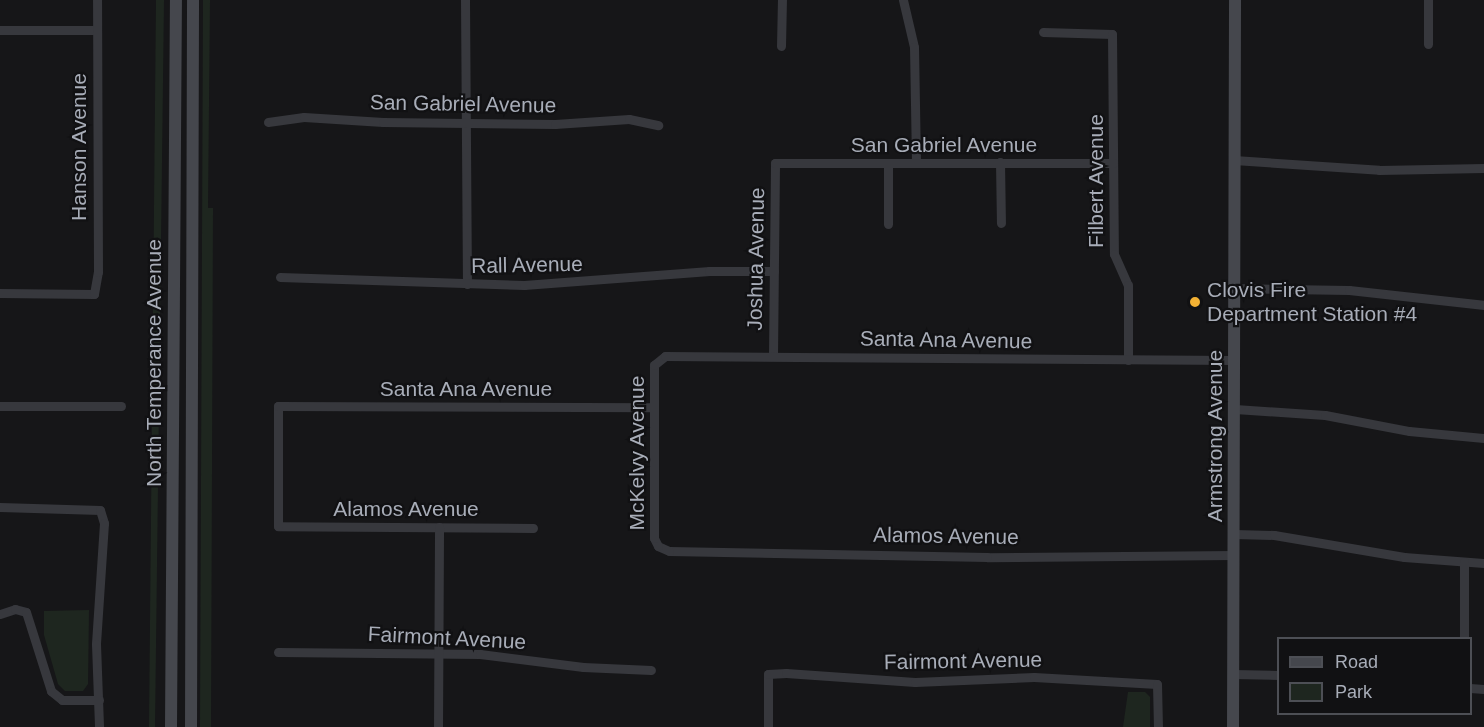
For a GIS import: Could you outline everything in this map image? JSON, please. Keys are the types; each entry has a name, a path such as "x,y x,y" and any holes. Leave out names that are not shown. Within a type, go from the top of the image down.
{"main road":[{"name":"North Temperance Avenue","path":"171,727 176,0"},
{"name":"North Temperance Avenue","path":"191,727 193,0"},
{"name":"Armstrong Avenue","path":"1233,727 1234,0"}],"street":[{"name":"Hanson Avenue","path":"0,292 94,294 98,273 97,0"},
{"path":"465,0 464,123 467,284"},
{"path":"781,46 782,0"},
{"path":"903,0 914,47 916,162"},
{"path":"1428,0 1428,44"},
{"path":"0,30 97,30"},
{"name":"Filbert Avenue","path":"1043,32 1112,34 1113,254 1129,294 1128,360"},
{"name":"San Gabriel Avenue","path":"268,122 304,117 464,123 630,119 658,125"},
{"path":"1234,160 1379,170 1484,168"},
{"path":"1000,162 1001,223"},
{"name":"San Gabriel Avenue","path":"775,163 1113,163"},
{"name":"Joshua Avenue","path":"772,356 775,163"},
{"path":"888,163 888,224"},
{"name":"Rall Avenue","path":"280,277 467,284 774,271"},
{"path":"1233,288 1349,290 1484,305"},
{"name":"Santa Ana Avenue","path":"657,359 772,356 1234,360"},
{"name":"McKelvy Avenue","path":"657,359 654,407 654,538 658,546"},
{"path":"0,406 121,406"},
{"name":"Santa Ana Avenue","path":"278,526 278,406 654,407"},
{"path":"1235,410 1315,414 1418,432 1484,438"},
{"path":"0,507 100,510 104,523 96,644 99,727"},
{"name":"Alamos Avenue","path":"278,526 533,528"},
{"path":"438,727 439,527"},
{"path":"1234,534 1274,535 1404,557 1484,563"},
{"name":"Alamos Avenue","path":"658,546 669,551 965,557 1234,555"},
{"path":"1464,562 1464,637"},
{"path":"0,614 21,609 28,617 51,691 62,700 99,700"},
{"name":"Fairmont Avenue","path":"278,652 438,653 651,670"},
{"name":"Fairmont Avenue","path":"768,727 768,674 915,682 1034,677 1157,684 1158,727"},
{"path":"1233,674 1277,675"}],"green space":[{"path":"156,0 164,0 155,727 149,727"},
{"path":"203,0 210,0 208,208 213,208 211,727 200,727"},
{"path":"89,610 88,684 83,691 65,691 58,684 44,635 44,611"},
{"path":"1128,692 1145,692 1150,697 1150,727 1123,727"}],"place":[{"name":"Clovis Fire Department Station #4","path":"1195,302"}]}
